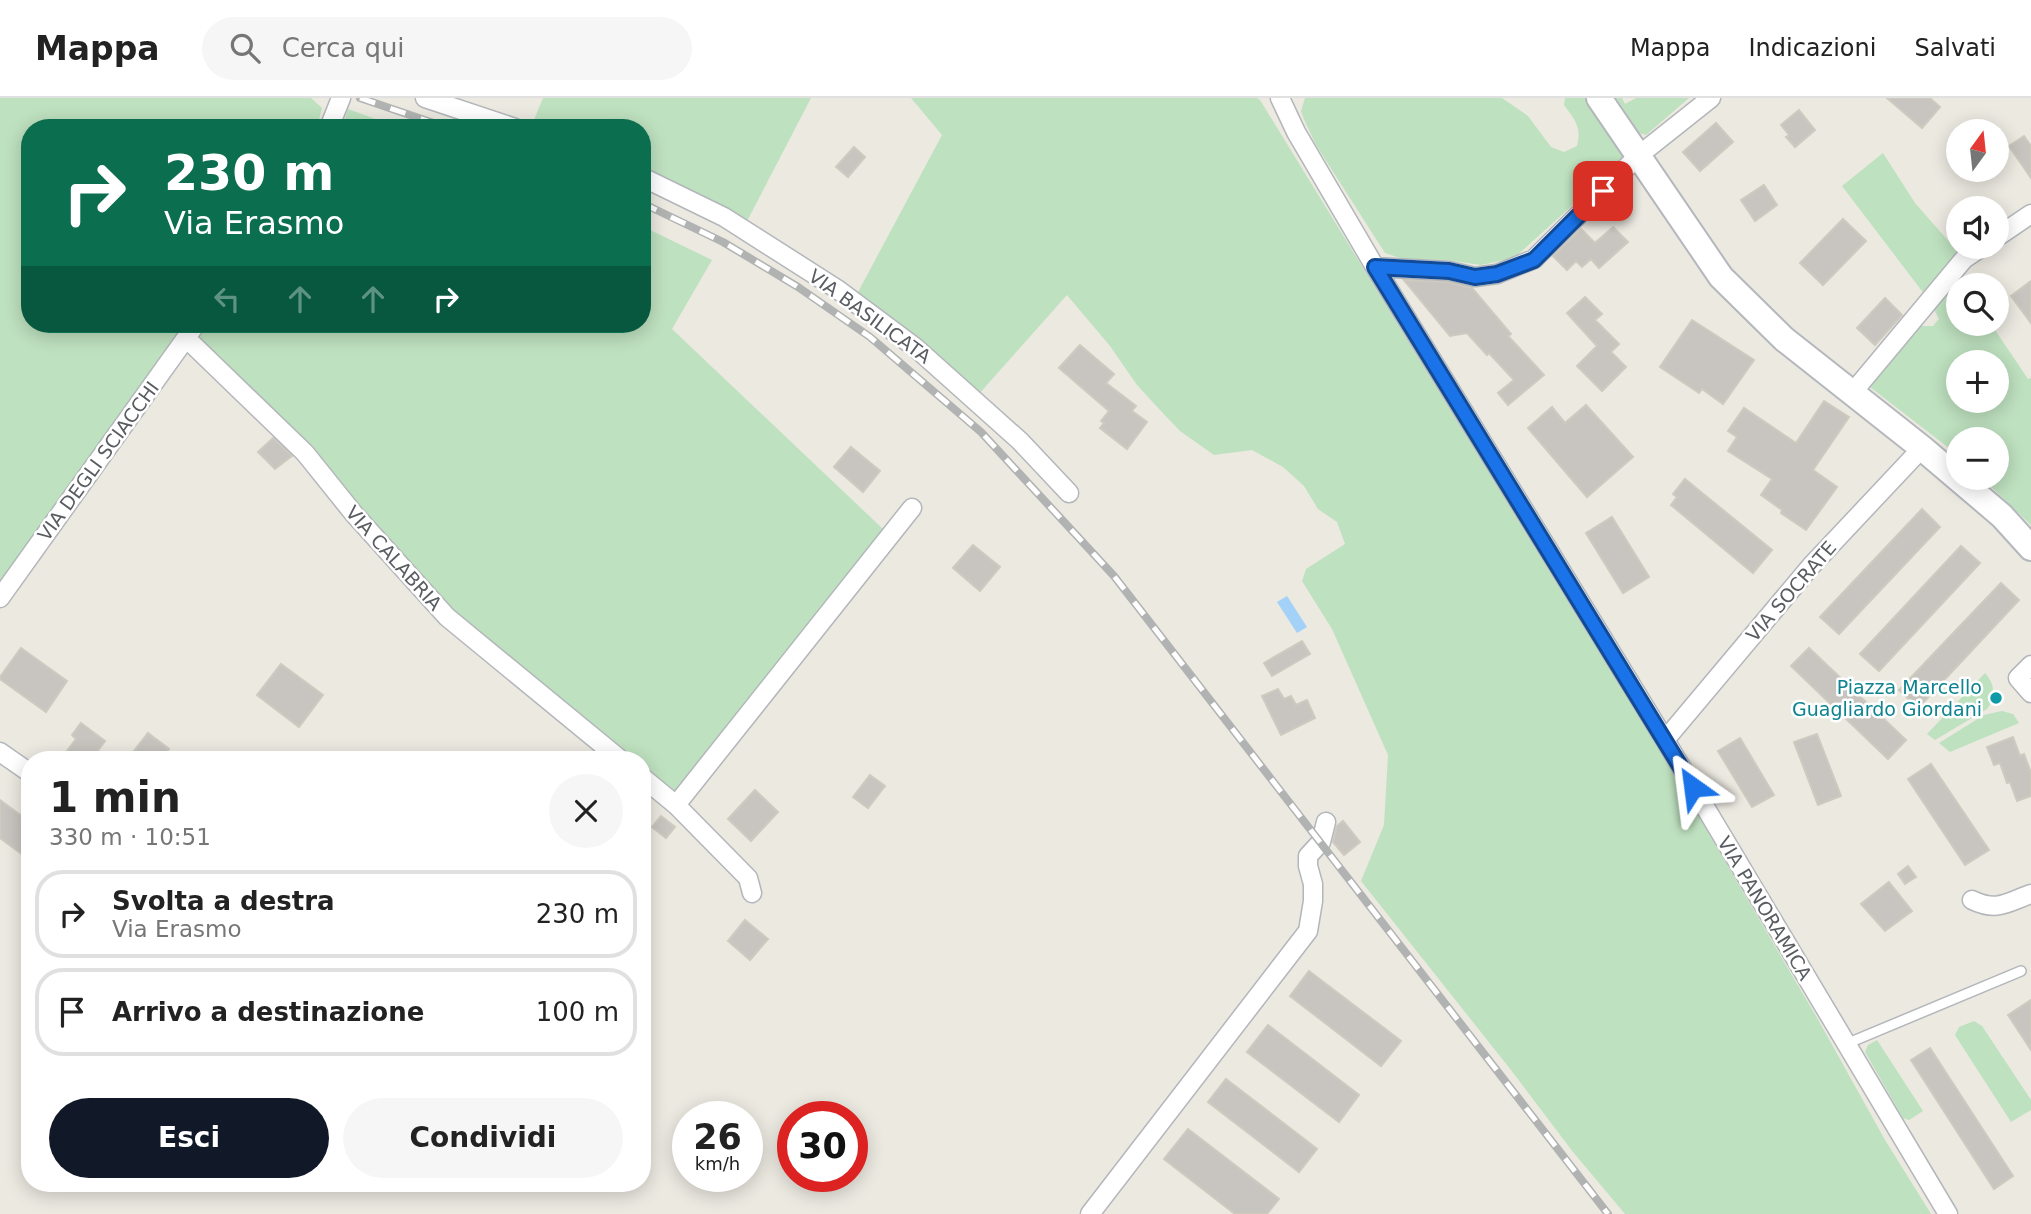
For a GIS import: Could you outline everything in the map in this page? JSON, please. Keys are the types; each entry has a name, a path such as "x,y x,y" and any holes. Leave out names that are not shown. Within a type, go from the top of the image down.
{"main road":[{"path":"1599,98 1721,276 1784,339 1922,448 2002,516 2031,548"}],"street":[{"path":"333,119 341,98"},
{"path":"425,98 488,119"},
{"name":"VIA PANORAMICA","path":"1280,98 1296,132 1375,267 1665,740 1948,1214"},
{"path":"1375,267 1449,271 1475,277 1497,274 1534,260 1638,156 1712,98"},
{"name":"VIA BASILICATA","path":"651,181 724,217 837,289 897,333 1020,441 1069,493"},
{"path":"2009,229 2031,214"},
{"path":"1853,392 1963,259"},
{"name":"VIA DEGLI SCIACCHI","path":"0,598 190,333"},
{"name":"VIA CALABRIA","path":"193,333 305,453 354,514 447,617 610,751"},
{"name":"VIA SOCRATE","path":"1665,740 1811,566 1922,448"},
{"path":"676,805 912,509"},
{"path":"2031,665 2018,678 2031,693"},
{"path":"0,752 21,767"},
{"path":"651,784 676,805 748,878 752,893"},
{"path":"1090,1214 1308,931 1313,901 1308,856 1321,842 1326,822"},
{"path":"1972,900 1996,907 2031,894"}],"lane":[{"path":"1846,1044 2021,971"}],"green space":[{"path":"0,98 311,98 322,108 319,119 21,119 21,333 179,333 0,585"},
{"path":"543,98 811,98 746,223 651,176 651,119 534,119"},
{"path":"911,98 1260,100 1673,773 1816,1016 1885,1140 1931,1214 1625,1214 1573,1152 1361,881 1384,825 1388,755 1332,629 1302,581 1306,569 1345,544 1337,522 1318,509 1304,486 1283,467 1252,450 1214,455 1180,431 1137,385 1110,346 1067,295 978,395 857,294 942,135"},
{"path":"1305,98 1502,98 1528,116 1551,147 1564,152 1577,146 1579,134 1564,105 1565,98 1588,98 1627,156 1514,258 1481,265 1447,260 1403,259 1385,253 1316,145 1301,111"},
{"path":"1616,98 1622,98 1625,104 1636,98 1689,98 1646,135 1639,133"},
{"path":"348,109 375,119 345,119"},
{"path":"1883,153 1915,203 1946,238 1946,259 1954,259 1925,295 1842,186"},
{"path":"651,230 712,260 672,329 884,530 679,790 668,789 651,777 651,751 622,751 455,617 195,337 198,333 651,333"},
{"path":"1946,292 1946,336 1999,336 2008,350 1946,350 1946,413 2009,413 2009,351 2028,379 2031,378 2031,525 1995,490 2009,490 2009,427 1946,427 1946,446 1870,387 1870,383 1915,326 1933,326 1939,319 1933,307"},
{"path":"1985,673 1993,690 1987,709 1935,740 1927,734"},
{"path":"2002,711 2013,714 2019,723 1950,752 1939,743 1984,715"},
{"path":"1974,1021 1982,1026 2031,1100 2031,1110 2011,1122 1955,1035 1959,1027"},
{"path":"1877,1040 1923,1111 1909,1120 1903,1118 1865,1052 1868,1045"}],"water":[{"path":"1287,596 1307,627 1297,633 1277,602"}],"building":[{"path":"1887,98 1930,98 1940,107 1922,128"},
{"path":"1799,110 1815,130 1795,147 1786,137 1789,135 1781,125"},
{"path":"1716,123 1733,142 1700,171 1683,152"},
{"path":"2024,136 2031,146 2031,178 2009,146"},
{"path":"854,147 865,157 848,177 836,167"},
{"path":"1764,185 1777,205 1755,221 1741,200"},
{"path":"1843,219 1866,241 1823,285 1800,263"},
{"path":"1613,227 1628,242 1599,268 1591,259 1582,267 1576,261 1567,270 1553,256 1581,229 1595,243"},
{"path":"1404,280 1447,282 1472,288 1511,334 1508,336 1544,375 1508,405 1498,393 1514,380 1467,333 1450,336"},
{"path":"2031,281 2031,323 2011,296"},
{"path":"1585,297 1602,314 1595,320 1619,344 1611,352 1626,367 1602,391 1577,366 1597,346 1567,313"},
{"path":"1885,298 1902,315 1875,345 1857,328"},
{"path":"1692,320 1754,360 1723,404 1702,389 1699,393 1660,367"},
{"path":"1080,345 1114,374 1106,383 1136,406 1132,411 1147,422 1127,449 1100,428 1104,423 1101,421 1109,411 1059,368"},
{"path":"1824,401 1849,417 1813,470 1837,487 1806,530 1761,495 1772,479 1728,451 1737,437 1728,431 1744,408 1796,443"},
{"path":"1586,405 1633,457 1587,497 1528,428 1552,407 1565,423"},
{"path":"273,438 292,456 275,469 258,452"},
{"path":"851,447 880,471 863,492 834,467"},
{"path":"1685,479 1772,550 1753,573 1671,505 1677,497 1673,494"},
{"path":"1922,509 1940,527 1839,634 1820,617"},
{"path":"1612,517 1649,577 1623,593 1586,533"},
{"path":"973,545 1000,567 980,591 953,568"},
{"path":"1961,546 1980,563 1879,671 1860,654"},
{"path":"2001,583 2019,600 1918,708 1899,690"},
{"path":"1302,641 1310,654 1272,676 1264,663"},
{"path":"21,648 67,681 46,712 0,679"},
{"path":"1809,648 1906,740 1888,759 1791,666"},
{"path":"281,664 323,695 299,727 257,695"},
{"path":"1278,689 1284,699 1291,696 1296,705 1307,700 1315,718 1281,735 1262,696"},
{"path":"81,723 105,741 98,751 67,751 76,739 72,735"},
{"path":"148,733 169,749 167,751 134,751"},
{"path":"1817,734 1841,796 1818,805 1794,742"},
{"path":"2013,737 2020,756 2024,754 2031,773 2031,796 2017,801 2000,763 1994,765 1987,747"},
{"path":"1740,738 1774,795 1752,807 1718,751"},
{"path":"1931,764 1989,850 1965,865 1908,779"},
{"path":"870,775 885,786 868,808 853,797"},
{"path":"755,790 778,812 751,841 728,819"},
{"path":"0,800 21,815 21,853 0,838"},
{"path":"661,816 675,827 666,838 652,827"},
{"path":"1343,821 1360,842 1344,855 1333,842 1337,826"},
{"path":"1908,866 1916,877 1905,884 1898,874"},
{"path":"1889,882 1912,911 1885,931 1861,904"},
{"path":"745,920 768,939 750,960 728,941"},
{"path":"1309,971 1401,1041 1381,1066 1290,996"},
{"path":"2031,1000 2031,1050 2008,1015"},
{"path":"1268,1025 1359,1095 1339,1122 1247,1052"},
{"path":"1930,1048 2013,1176 1994,1189 1911,1060"},
{"path":"1226,1079 1317,1149 1299,1172 1208,1102"},
{"path":"1188,1129 1279,1199 1267,1214 1235,1214 1164,1159"}],"railway":[{"path":"360,98 422,119"},
{"path":"651,207 723,242 798,287 870,337 981,432 1114,576 1608,1214"}],"place":[{"name":"Piazza Marcello Guagliardo Giordani","path":"1996,698"}],"route":[{"path":"1603,191 1534,260 1497,274 1475,277 1449,271 1375,267 1693,787"}]}
